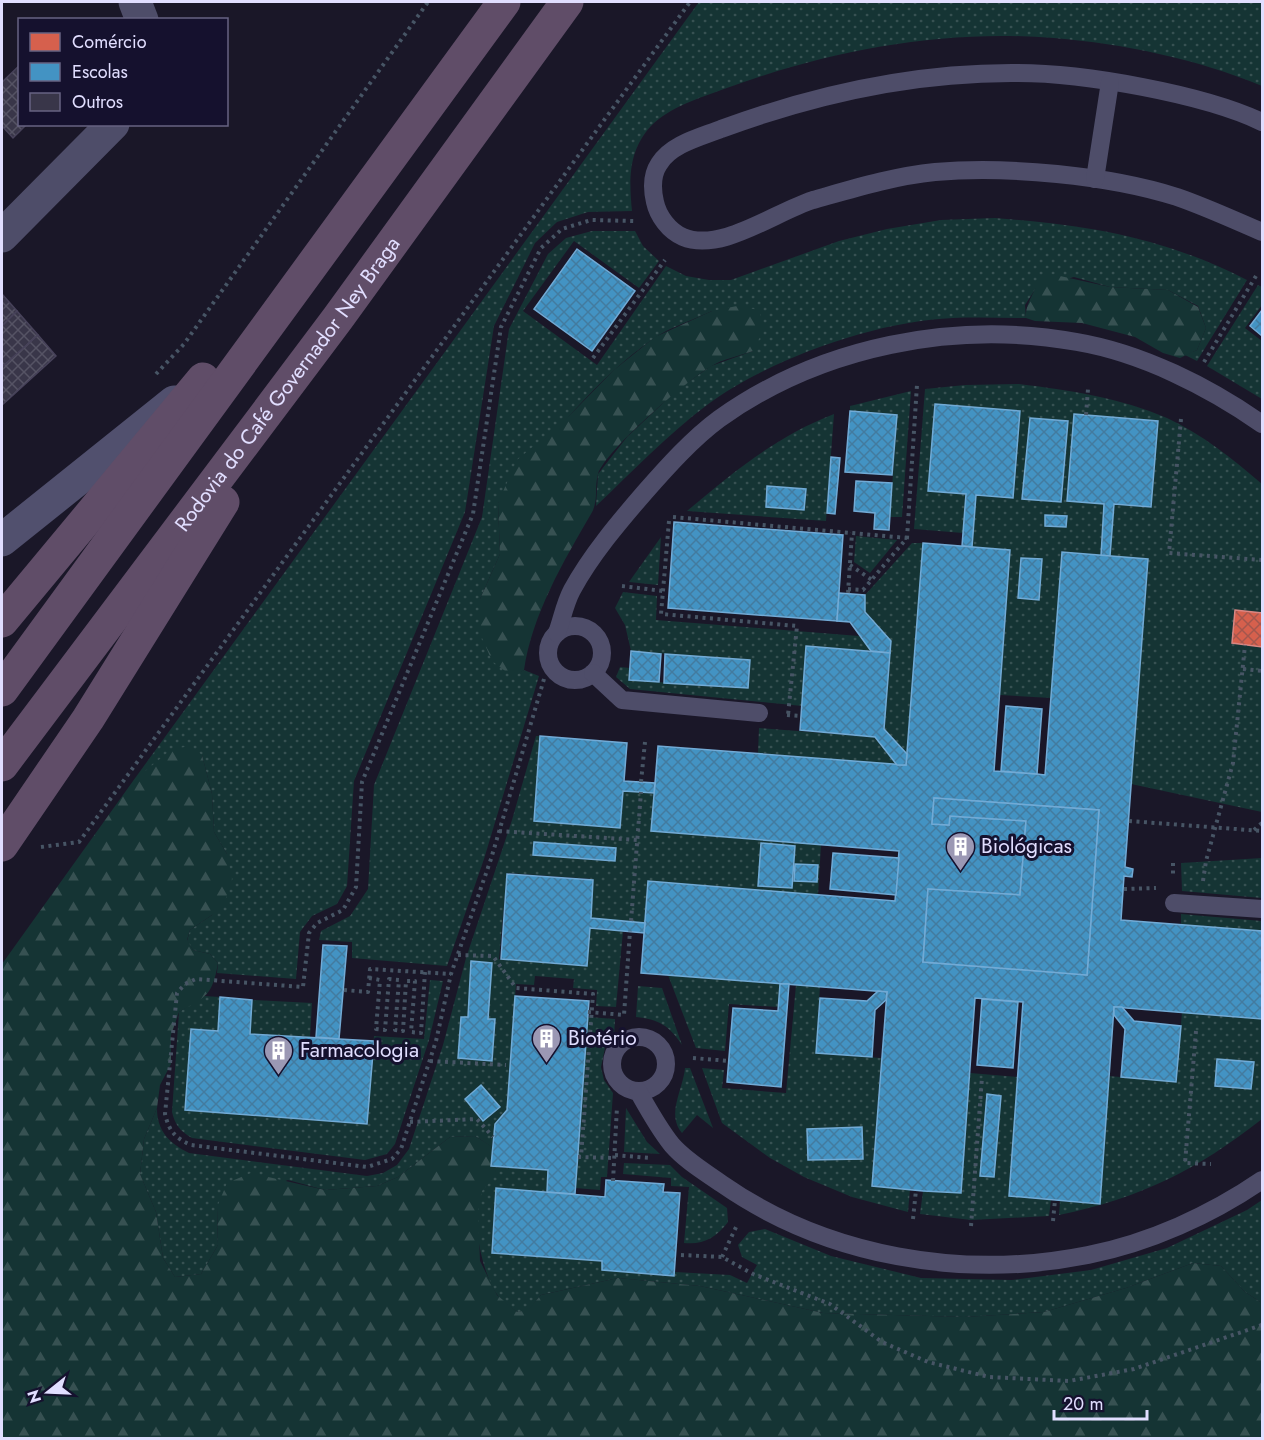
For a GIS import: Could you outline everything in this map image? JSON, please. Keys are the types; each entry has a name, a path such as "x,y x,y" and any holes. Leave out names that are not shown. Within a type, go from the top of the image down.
{"highway":[{"path":"2,690 504,2"},
{"name":"Rodovia do Café Governador Ney Braga","path":"2,765 338,318 567,2"},
{"path":"2,621 203,379 349,213"},
{"path":"2,845 88,719 338,318"}],"street":[{"path":"135,2 141,18"},
{"path":"2,236 111,126"},
{"path":"2,540 203,379"}],"lane":[{"path":"1263,122 1179,96 1110,82 1020,72 936,76 861,88 753,118 692,140 675,148 659,163 651,186 657,212 667,225 681,236 706,242 730,236 809,201 934,172 1002,171 1095,179 1176,197 1263,232"},
{"path":"1095,179 1110,82"},
{"path":"557,633 577,626 596,635 602,655 600,665 593,673 574,680 564,678 556,671 548,652 571,592 623,518 668,466 719,420 784,381 829,361 888,345 953,337 1027,336 1078,342 1128,356 1194,384 1263,424"},
{"path":"593,673 622,700 759,713"},
{"path":"1174,903 1263,909"},
{"path":"638,1091 672,1145 691,1162 749,1202 839,1242 901,1258 943,1263 1016,1264 1088,1255 1143,1239 1190,1220 1240,1196 1263,1180"}],"path":[{"path":"153,378 184,344 428,2"},
{"path":"35,848 79,842 690,2"},
{"path":"544,679 499,831 451,974 430,1061 401,1149 392,1159 367,1167 191,1145 177,1139 168,1127 165,1114 177,993 185,984 196,980 303,987 309,933 317,923 343,910 356,888 363,782 473,514 501,327 541,248 562,229 591,220 634,221"},
{"path":"593,358 665,260"},
{"path":"1203,362 1256,276"},
{"path":"614,320 618,324"},
{"path":"852,533 848,591 863,590 907,538 917,385"},
{"path":"1086,415 1088,390"},
{"path":"1181,419 1169,554 1263,560"},
{"path":"673,517 907,538"},
{"path":"669,521 661,614 797,626 788,715"},
{"path":"850,565 872,580"},
{"path":"622,586 663,591"},
{"path":"1202,888 1215,828 1233,763 1245,645"},
{"path":"1243,669 1263,671"},
{"path":"641,782 645,742"},
{"path":"631,921 641,792"},
{"path":"1129,821 1263,831"},
{"path":"1253,831 1263,823"},
{"path":"499,831 637,840"},
{"path":"590,1012 624,1015 630,931"},
{"path":"458,954 493,956 516,988 593,994 579,1157 662,1159"},
{"path":"344,990 368,992 370,969 451,974"},
{"path":"369,978 380,980 376,1029 385,1030 389,979 399,980 395,1030 402,1031 406,981 415,981 411,1032 421,1033 426,972"},
{"path":"1196,1031 1185,1163 1210,1164"},
{"path":"693,1058 729,1061"},
{"path":"430,1061 506,1065"},
{"path":"971,1226 982,1077"},
{"path":"613,1181 617,1107"},
{"path":"410,1122 477,1119 494,1137"},
{"path":"913,1219 916,1190"},
{"path":"1053,1221 1055,1200"},
{"path":"722,1257 737,1225"},
{"path":"681,1255 722,1257 753,1274 830,1304 882,1342 928,1362 989,1377 1069,1381 1134,1369 1263,1325"}],"green space":[{"path":"699,2 1262,2 1262,86 1212,68 1160,54 1107,44 1054,38 970,37 887,46 805,63 695,100 659,119 643,136 634,156 630,188 632,211 588,212 557,222 535,243 494,326 465,512 354,781 347,886 337,904 312,916 300,932 296,979 217,973 218,963 210,954 193,950 187,941 190,930 212,915 227,854 214,832 212,794 202,755 133,781"},
{"path":"995,218 1093,229 1155,243 1216,265 1247,280 1197,361 1185,355 1197,350 1206,328 1198,306 1168,290 1110,287 1074,277 1038,285 1025,305 1026,318 962,318 923,321 891,326 824,345 761,372 707,405 664,441 596,506 598,474 627,437 677,390 711,366 753,351 712,311 674,327 653,339 630,356 589,394 498,503 500,554 480,599 512,676 524,670 539,676 484,859 447,966 352,958 352,942 319,940 321,931 350,916 368,889 374,785 482,517 509,329 548,254 566,238 592,231 635,231 643,246 659,261 639,288 574,241 523,311 597,365 666,266 686,276 709,280 731,280 839,241 887,229 941,220"},
{"path":"1051,274 1110,287 1168,290 1198,307 1206,328 1197,350 1180,358 1163,353 1135,337 1082,323 1035,321 1026,318 1027,306 1036,288 1037,280"},
{"path":"1258,285 1262,287 1262,305 1245,328 1262,341 1262,399 1207,366"},
{"path":"737,306 759,310 764,329 753,351 720,362 699,375 648,417 604,463 598,474 593,509 541,609 524,670 513,677 492,661 479,631 480,599 500,554 498,503 517,460 568,417 614,370 655,337 712,311"},
{"path":"965,385 1038,386 1094,396 1149,411 1180,424 1205,440 1262,484 1262,812 1131,784 1148,560 1110,556 1114,504 1151,507 1158,421 1074,414 1067,501 1104,504 1101,556 1062,552 1051,698 1000,695 1010,550 972,547 976,495 1013,497 1020,411 966,494 963,533 914,529 925,389","holes":["1030,418 1068,421 1061,502 1022,498"]},
{"path":"911,391 902,517 890,517 897,415 850,411 850,406"},
{"path":"834,414 826,521 687,511 756,456 793,433"},
{"path":"856,536 897,540 870,573 854,562"},
{"path":"661,537 658,585 629,582"},
{"path":"912,543 923,543 907,754 884,729 891,641 865,612 865,595"},
{"path":"623,592 657,596 656,620 859,636 871,651 806,647 802,706 630,689 616,677 620,667 630,668 629,680 748,688 750,661 631,651 625,625 615,608"},
{"path":"759,728 875,737 897,765 758,753"},
{"path":"536,736 540,736 534,821 620,828 623,791 654,793 652,831 821,845 818,895 648,881 645,923 591,918 593,879 507,873 499,959 587,966 590,928 623,931 616,1007 596,1006 597,990 573,988 574,979 535,976 534,985 516,984 507,1110 495,1124 492,1147 475,1136 450,1137 398,1177 377,1186 325,1190 288,1180 217,1207 218,1245 201,1274 175,1277 163,1258 156,1212 140,1174 144,1139 157,1108 162,1130 170,1140 189,1153 367,1176 383,1173 397,1165 409,1149 443,1045 466,958 512,820"},
{"path":"191,746 202,755 212,794 214,832 227,854 232,879 225,901 212,915 190,930 187,940 193,950 210,954 218,963 216,974 207,994 179,1012 171,1035 171,1064 160,1085 157,1108 144,1139 140,1174 156,1212 163,1258 175,1277 201,1274 218,1245 217,1207 227,1183 251,1173 325,1190 377,1186 398,1177 450,1137 475,1136 499,1151 495,1176 482,1191 478,1211 480,1261 497,1295 517,1312 528,1310 541,1295 618,1278 700,1286 823,1313 964,1317 1044,1312 1126,1288 1193,1263 1221,1266 1245,1292 1262,1303 1262,1438 2,1438 2,964 133,781 172,749"},
{"path":"1262,858 1262,898 1182,891 1181,863"},
{"path":"1181,914 1262,921 1262,931 1181,925"},
{"path":"668,975 780,984 778,1007 729,1004 725,1051 696,1048"},
{"path":"430,980 443,981 429,1040 395,1144 387,1154 365,1160 192,1138 176,1124 172,1112 179,1012 204,996 220,997 218,1031 191,1029 185,1110 367,1124 374,1036 424,1039"},
{"path":"796,985 820,986 816,1053 881,1058 872,1186 910,1189 908,1212 852,1197 804,1177 770,1158 722,1123 702,1068 724,1070 722,1088 786,1093"},
{"path":"638,986 662,988 682,1045 668,1028 651,1020 636,1017"},
{"path":"252,1000 312,1003 310,1037 250,1034"},
{"path":"1182,1012 1262,1019 1262,1119 1214,1153 1167,1180 1116,1200 1059,1215 1060,1201 1099,1204 1109,1076 1176,1082"},
{"path":"588,1017 615,1019 614,1037 606,1043 601,1067 604,1080 613,1093 607,1177 601,1177 600,1190 575,1188"},
{"path":"685,1068 690,1068 713,1128 697,1115 682,1133 677,1126 675,1110"},
{"path":"970,1073 1018,1077 1009,1196 1051,1200 1049,1216 971,1220 920,1214 923,1191 961,1193"},
{"path":"626,1108 647,1142 660,1154 624,1152"},
{"path":"624,1163 670,1165 682,1177 727,1208 728,1222 709,1239 697,1243 684,1243 689,1187 671,1186 671,1178 623,1174"},
{"path":"496,1167 548,1170 547,1192 496,1189 492,1253 602,1261 602,1270 674,1276 675,1272 730,1275 747,1283 757,1265 742,1257 738,1245 749,1232 765,1229 831,1256 921,1278 1012,1280 1091,1270 1167,1248 1247,1210 1262,1200 1262,1303 1245,1292 1221,1266 1193,1263 1126,1288 1044,1312 964,1317 823,1313 700,1286 618,1278 541,1295 528,1311 517,1312 503,1301 491,1284 479,1243 478,1200"}],"building: Comércio":[{"path":"1235,610 1262,613 1262,647 1232,643"}],"building: Escolas":[{"path":"577,249 635,291 592,351 534,309"},
{"path":"1262,310 1262,336 1250,326"},
{"path":"935,404 1020,411 1013,498 976,495 972,547 962,546 966,494 928,491"},
{"path":"850,411 897,415 892,475 845,472"},
{"path":"1074,414 1158,421 1151,507 1114,504 1110,556 1101,556 1104,504 1067,501"},
{"path":"1030,418 1068,421 1061,502 1022,499"},
{"path":"831,457 840,458 835,514 827,513"},
{"path":"856,481 892,483 889,530 874,529 875,513 854,511"},
{"path":"767,486 806,489 804,510 766,507"},
{"path":"1045,515 1067,516 1066,527 1045,526"},
{"path":"674,522 843,535 837,621 668,608"},
{"name":"Biológicas","path":"923,543 1010,550 994,771 1045,775 1062,552 1148,559 1125,867 1133,869 1132,877 1124,876 1121,920 1262,931 1262,1019 1114,1007 1100,1204 1009,1196 1023,1002 975,998 961,1193 923,1191 872,1186 887,992 641,973 648,881 895,901 899,851 651,831 658,746 906,765","holes":["934,798 1099,810 1087,975 923,962 928,889 1020,895 1026,821 950,816 949,825 932,824"]},
{"path":"1021,558 1042,559 1039,600 1018,598"},
{"path":"839,593 865,595 865,612 891,641 890,653 871,651 850,622 837,621"},
{"path":"806,646 890,653 884,729 907,754 906,765 897,765 875,737 800,730"},
{"path":"631,651 661,654 659,682 629,680"},
{"path":"665,654 750,660 748,688 664,683"},
{"path":"1006,706 1042,709 1037,774 1001,771"},
{"path":"540,736 627,743 624,781 655,783 654,793 623,791 620,828 534,821"},
{"path":"934,798 1099,810 1087,975 923,962 928,889 1020,895 1026,821 950,816 949,825 932,824"},
{"path":"534,842 616,848 615,861 533,855"},
{"path":"761,843 795,846 792,888 758,886"},
{"path":"833,853 899,858 896,895 830,889"},
{"path":"795,864 818,865 817,882 794,881"},
{"path":"507,874 593,880 591,918 645,923 644,933 590,928 587,966 501,959"},
{"path":"323,945 347,946 339,1039 316,1037"},
{"path":"471,961 492,963 488,1019 495,1019 492,1061 458,1058 461,1017 468,1017"},
{"path":"780,984 789,984 781,1087 727,1082 733,1008 778,1011"},
{"path":"878,991 887,992 886,1000 875,1010 872,1057 816,1053 820,998 867,1001"},
{"name":"Biotério","path":"515,996 589,1001 575,1194 547,1192 548,1170 491,1166 495,1124 507,1110"},
{"name":"Farmacologia","path":"220,997 252,1000 250,1034 374,1041 367,1124 185,1110 191,1029 218,1031"},
{"path":"982,999 1018,1002 1013,1068 977,1065"},
{"path":"1114,1007 1122,1007 1134,1021 1181,1026 1176,1082 1121,1077 1125,1029 1114,1015"},
{"path":"1217,1059 1254,1062 1251,1089 1215,1086"},
{"path":"481,1085 500,1107 483,1121 465,1099"},
{"path":"987,1094 1001,1096 994,1177 980,1176"},
{"path":"862,1127 863,1159 808,1160 807,1129"},
{"path":"606,1180 664,1184 663,1192 680,1193 674,1276 602,1270 602,1261 492,1253 496,1188 605,1197"}],"building: Outros":[{"path":"18,67 18,126 25,126 13,138 2,126 2,82"},
{"path":"2,294 17,311 2,326"},
{"path":"17,311 38,335 2,367 2,326"},
{"path":"38,335 56,356 2,405 2,367"}],"place":[{"name":"Biológicas","path":"960,872"},
{"name":"Biotério","path":"547,1064"},
{"name":"Farmacologia","path":"279,1076"}]}
